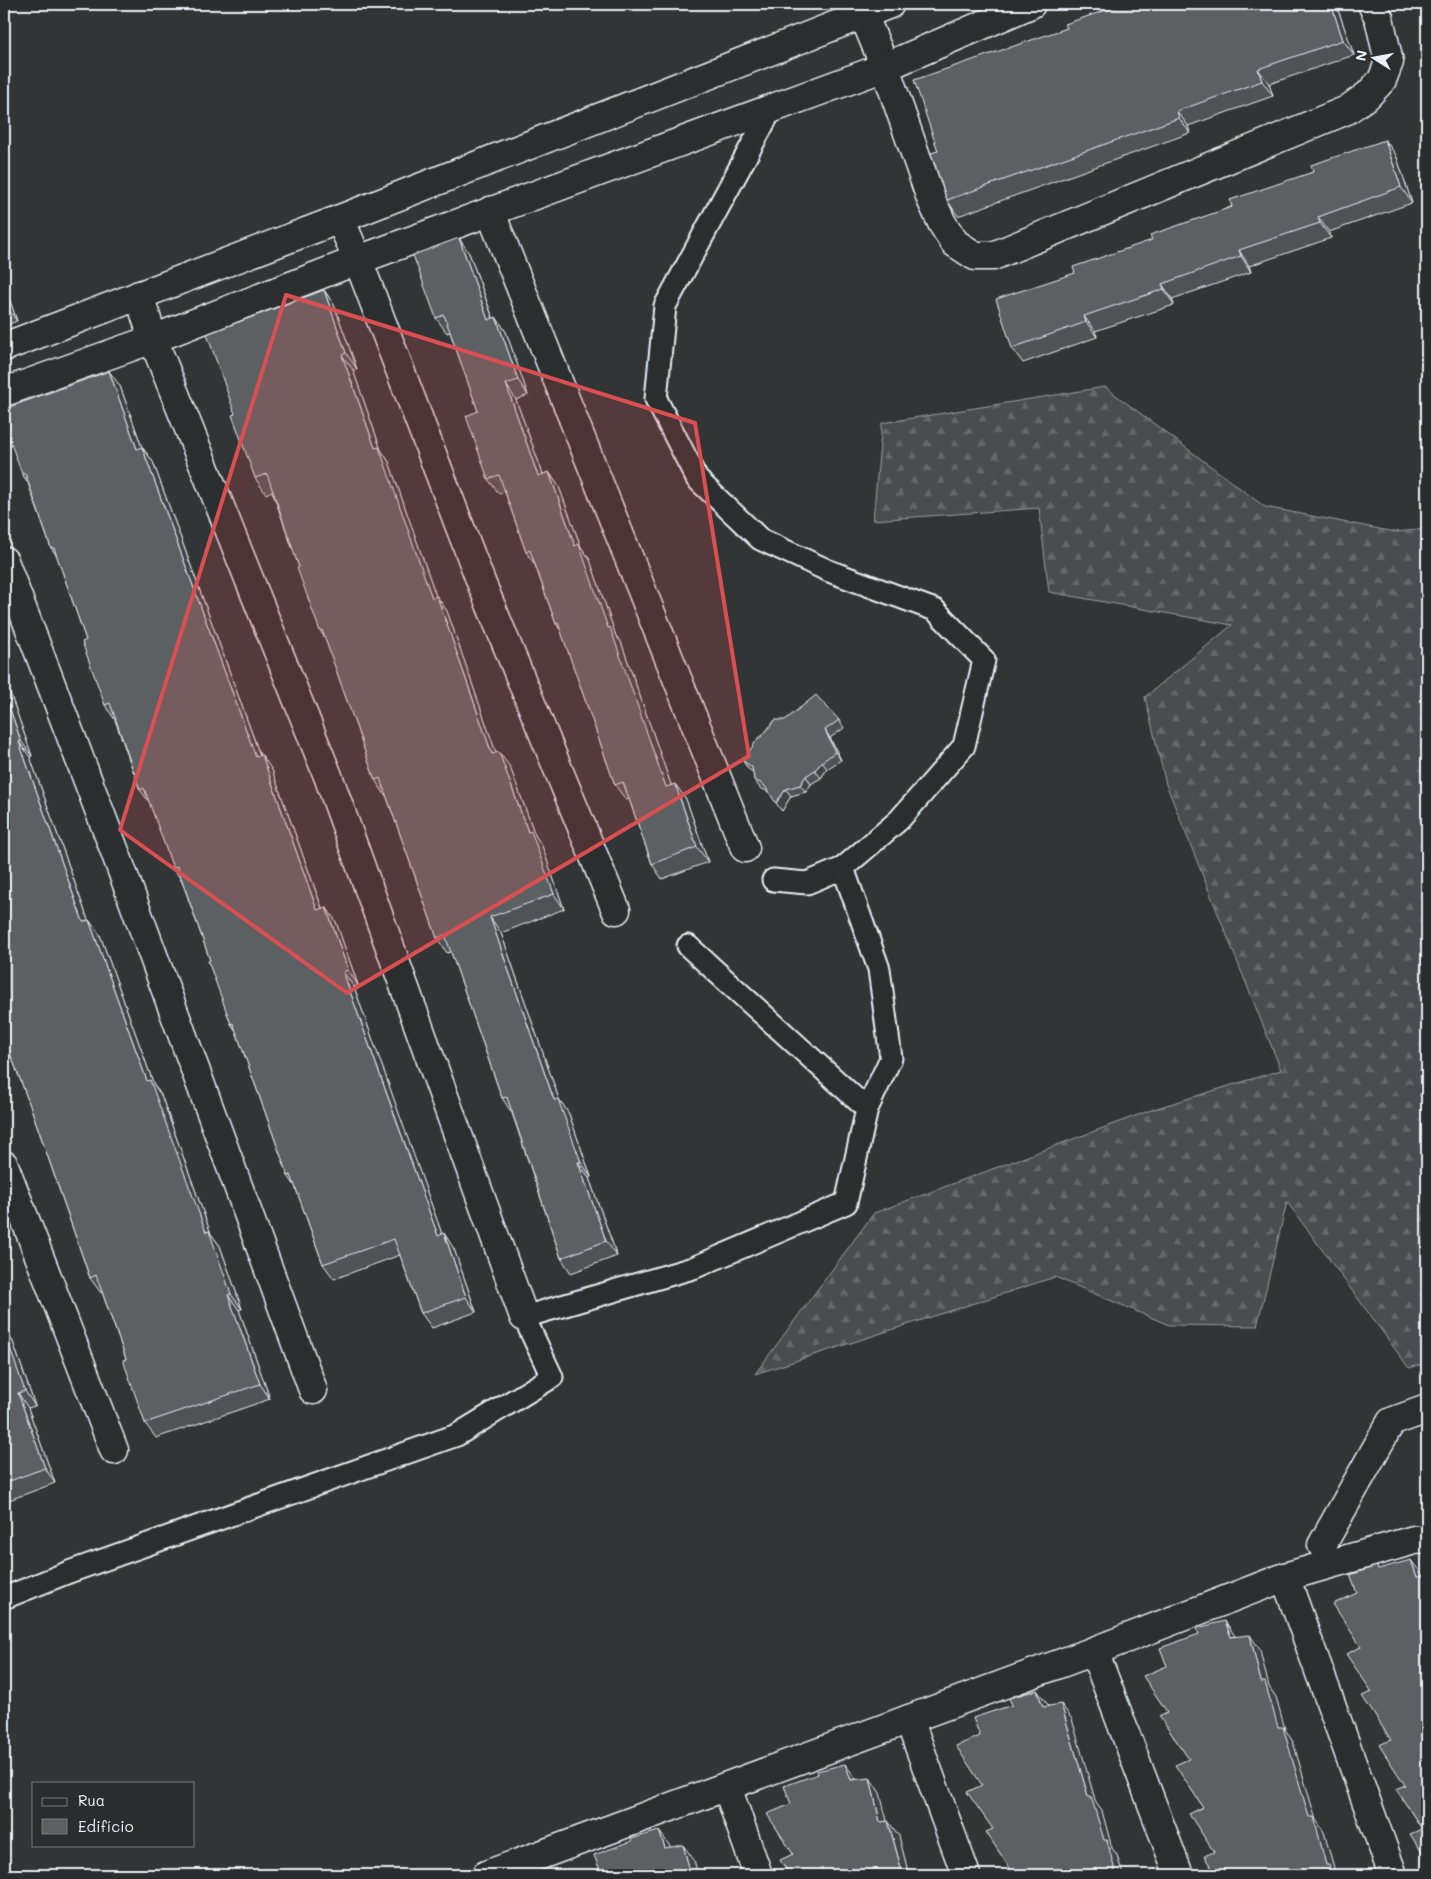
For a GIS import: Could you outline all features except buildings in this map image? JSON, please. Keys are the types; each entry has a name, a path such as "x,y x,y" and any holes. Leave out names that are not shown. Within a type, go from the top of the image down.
{"street":[{"path":"4,347 340,219 861,9 890,4"},
{"path":"4,392 153,339 358,260 885,67 1031,4"},
{"path":"861,9 885,67 931,199 942,223 955,243 975,256 993,256 1347,110 1368,94 1382,80 1389,62 1379,18 1372,4"},
{"path":"490,211 745,848"},
{"path":"340,219 358,260 481,582 616,910"},
{"path":"139,295 153,339 328,776 524,1317"},
{"path":"4,562 114,849 313,1390"},
{"path":"4,1165 114,1450"},
{"path":"1322,1545 1391,1422 1427,1409"},
{"path":"486,1875 528,1868 727,1787 1094,1651 1285,1577 1414,1540 1427,1540"},
{"path":"1285,1577 1393,1875"},
{"path":"1094,1651 1179,1875"},
{"path":"909,1719 966,1875"},
{"path":"727,1787 758,1875"}],"lane":[{"path":"772,108 665,306 656,399 697,478 760,539 829,571 935,610 984,660 964,746 899,820 843,868 807,883 773,880"},
{"path":"4,1598 69,1572 457,1435 552,1376 524,1317 692,1268 846,1202 867,1110 891,1058 879,969 843,868"},
{"path":"688,946 867,1110"}],"highlighted area":[{"path":"286,295 695,423 749,756 347,993 120,830"}],"green space":[{"path":"1105,387 1265,507 1395,532 1427,529 1427,1363 1409,1368 1287,1202 1257,1326 1169,1325 1055,1277 755,1374 874,1213 1154,1109 1281,1070 1166,784 1145,697 1232,625 1049,592 1039,508 873,520 882,423"}]}
